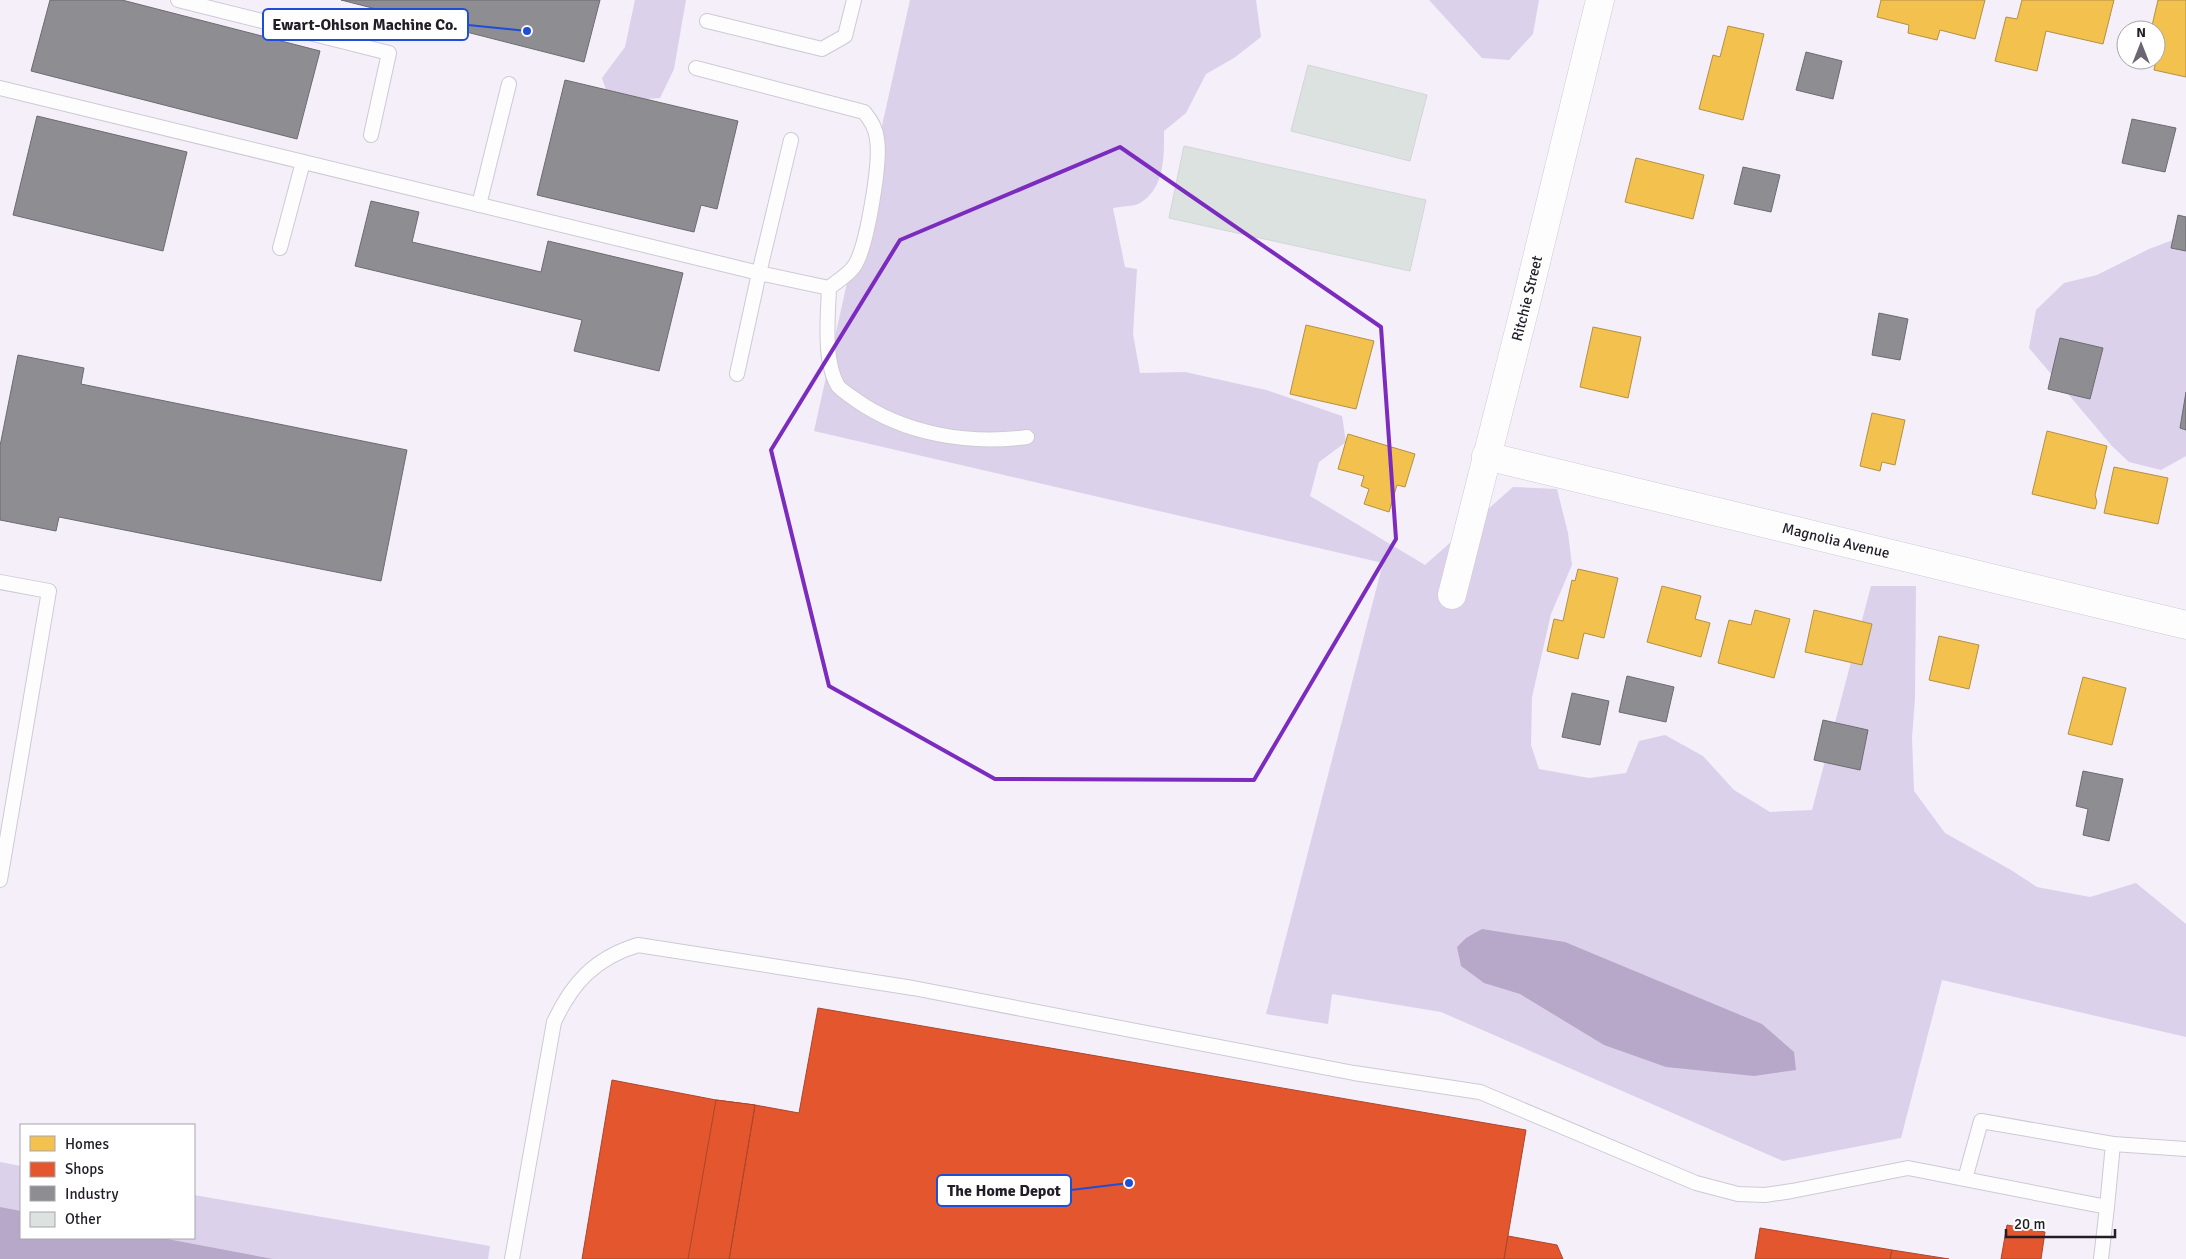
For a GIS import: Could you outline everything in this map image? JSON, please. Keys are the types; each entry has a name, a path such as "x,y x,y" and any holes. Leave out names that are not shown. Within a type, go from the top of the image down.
{"street":[{"name":"Ritchie Street","path":"1452,595 1600,0"},
{"name":"Magnolia Avenue","path":"1486,456 2186,624"}],"lane":[{"path":"178,0 389,53 371,135"},
{"path":"707,21 822,49 846,36 854,0"},
{"path":"696,68 864,112 870,119 877,139 877,163 863,244 855,266 829,288 828,327 830,363 839,387 873,412 912,429 960,438 1004,439 1027,437"},
{"path":"479,205 509,84"},
{"path":"0,88 759,273 829,288"},
{"path":"737,374 791,140"},
{"path":"280,248 303,162"},
{"path":"0,582 49,590 0,880"},
{"path":"512,1259 554,1022 564,1000 583,977 602,960 621,950 638,946 913,988 1354,1073 1480,1092 1696,1183 1738,1194 1765,1195 1792,1191 1908,1168 2107,1207"},
{"path":"1965,1179 1981,1121 2113,1144 2186,1149"},
{"path":"2101,1259 2113,1144"}],"highlighted area":[{"path":"1120,147 1381,327 1396,539 1254,780 995,779 829,686 771,450 900,240"}],"shaded area":[{"path":"635,0 686,0 674,69 660,98 647,99 606,90 602,78 625,47"},
{"path":"910,0 1256,0 1261,37 1234,58 1206,74 1186,113 1164,131 1163,161 1159,180 1148,197 1137,204 1113,208 1125,267 1137,269 1133,334 1140,373 1185,372 1266,390 1342,416 1346,442 1319,462 1310,496 1425,565 1513,487 1557,489 1568,533 1572,565 1551,614 1532,697 1531,745 1539,769 1589,778 1626,773 1639,741 1665,735 1703,756 1734,790 1770,812 1812,810 1871,586 1916,586 1915,698 1912,738 1914,791 1945,833 2037,887 2090,897 2136,883 2186,924 2186,1037 1942,980 1901,1138 1783,1161 1441,1012 1332,994 1328,1024 1266,1014 1383,563 814,431"},
{"path":"1429,0 1539,0 1533,34 1509,60 1482,58"},
{"path":"2186,235 2186,456 2161,470 2129,462 2112,446 2029,348 2036,310 2064,283 2097,275 2149,249"},
{"path":"1482,929 1565,942 1762,1024 1794,1052 1796,1070 1754,1076 1666,1067 1604,1045 1520,994 1484,983 1461,966 1457,947 1466,938"},
{"path":"0,1162 20,1166 20,1239 195,1239 195,1195 490,1246 488,1259 0,1259"},
{"path":"0,1207 20,1211 20,1239 167,1239 273,1259 0,1259"}],"building: Homes":[{"path":"1881,0 1985,0 1975,39 1940,30 1937,40 1908,33 1909,25 1877,17"},
{"path":"2022,0 2114,0 2103,44 2046,31 2037,71 1995,61 2006,17 2017,19"},
{"path":"2158,0 2186,0 2186,77 2154,70 2166,70 2166,20 2153,20"},
{"path":"1728,26 1764,34 1743,120 1699,109 1713,55 1720,57"},
{"path":"1636,158 1704,175 1693,219 1625,202"},
{"path":"1306,325 1374,341 1356,409 1290,394"},
{"path":"1593,327 1641,337 1628,398 1580,387"},
{"path":"1872,413 1905,420 1895,465 1882,462 1880,471 1860,466"},
{"path":"2047,431 2107,446 2095,495 2097,502 2095,509 2032,494"},
{"path":"1348,434 1415,454 1405,487 1397,485 1389,512 1364,504 1369,489 1361,486 1364,476 1338,469"},
{"path":"2114,467 2168,478 2158,524 2104,513"},
{"path":"1578,569 1618,578 1604,638 1584,633 1578,659 1547,651 1554,619 1563,621 1572,580 1575,581"},
{"path":"1662,586 1701,596 1695,619 1710,623 1701,657 1647,642"},
{"path":"1755,610 1790,619 1774,678 1718,663 1729,620 1751,625"},
{"path":"1814,610 1872,624 1862,665 1805,652"},
{"path":"1939,636 1979,645 1969,689 1929,680"},
{"path":"2083,677 2126,688 2112,745 2068,734"}],"building: Shops":[{"path":"818,1008 1526,1130 1504,1259 729,1259 755,1105 799,1113"},
{"path":"612,1080 716,1100 755,1105 729,1259 582,1259"},
{"path":"716,1100 755,1105 729,1259 688,1259"},
{"path":"2007,1225 2045,1232 2041,1259 2001,1259"},
{"path":"1760,1228 1892,1250 1890,1259 1755,1259"},
{"path":"1508,1236 1557,1245 1563,1259 1504,1259"},
{"path":"1892,1250 1949,1259 1890,1259"}],"building: Industry":[{"path":"50,0 122,0 320,51 297,139 31,71"},
{"path":"341,0 600,0 584,62"},
{"path":"1806,52 1842,61 1833,99 1796,90"},
{"path":"565,80 738,121 717,209 701,205 694,232 537,195"},
{"path":"37,116 187,152 163,251 13,215"},
{"path":"2132,119 2176,128 2165,172 2122,163"},
{"path":"1743,167 1780,175 1771,212 1734,204"},
{"path":"371,201 419,212 412,242 541,272 548,241 683,273 659,371 574,351 582,320 355,266"},
{"path":"2178,215 2186,217 2186,251 2171,248"},
{"path":"1879,313 1908,319 1900,360 1872,355"},
{"path":"2060,338 2103,348 2090,399 2048,389"},
{"path":"18,355 84,368 81,384 407,450 381,581 59,517 56,531 0,520 0,446"},
{"path":"2186,392 2186,430 2180,428"},
{"path":"1627,676 1674,687 1666,722 1619,712"},
{"path":"1572,693 1609,701 1600,745 1562,737"},
{"path":"1823,720 1868,730 1860,770 1814,760"},
{"path":"2083,771 2123,779 2109,841 2083,835 2088,809 2076,806"}],"building: Other":[{"path":"1308,65 1427,95 1410,161 1291,131"},
{"path":"1184,146 1426,200 1410,271 1169,218"}],"place":[{"name":"Ewart-Ohlson Machine Co.","path":"527,31"},
{"name":"The Home Depot","path":"1129,1183"}]}
